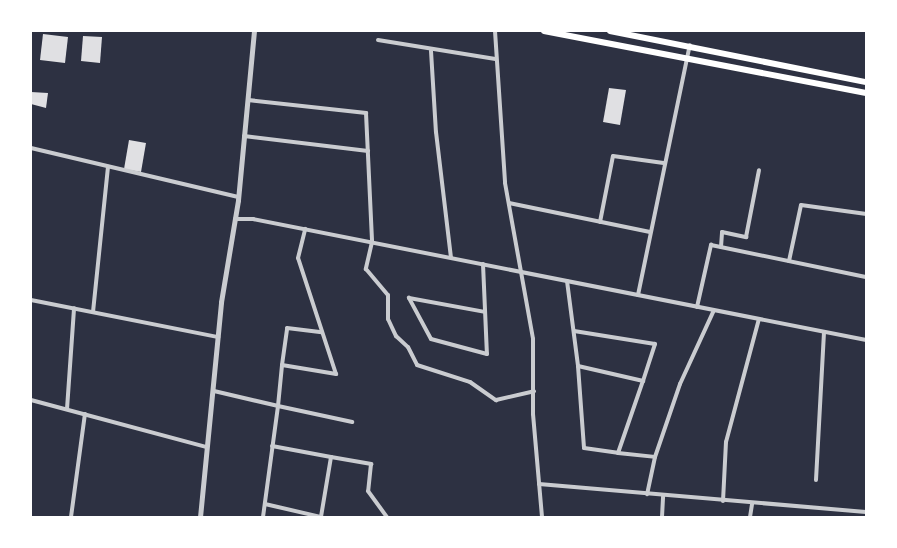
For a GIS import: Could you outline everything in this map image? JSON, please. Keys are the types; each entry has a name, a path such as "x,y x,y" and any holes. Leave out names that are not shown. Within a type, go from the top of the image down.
{"highway":[{"path":"544,31 687,56 866,93"},
{"path":"610,31 690,45 866,82"}],"street":[{"path":"200,517 214,391 221,302 238,197 254,31"},
{"path":"494,31 509,203 533,338 534,391 542,517"},
{"path":"378,40 431,51 496,59"},
{"path":"638,295 690,45"},
{"path":"431,51 436,132 451,257"},
{"path":"248,100 366,113 372,242 366,269 388,295 388,319 417,365 470,382 496,400 534,391"},
{"path":"244,136 368,151"},
{"path":"31,148 238,197"},
{"path":"600,222 613,156 664,163"},
{"path":"93,312 108,167"},
{"path":"720,246 722,232 746,237 759,170"},
{"path":"509,203 650,232"},
{"path":"789,261 801,205 866,214"},
{"path":"234,219 253,218 866,340"},
{"path":"282,365 336,374 298,258 305,229"},
{"path":"697,307 711,244 866,277"},
{"path":"483,264 487,354 432,339 409,298 485,312"},
{"path":"567,281 578,366 584,448 655,457"},
{"path":"31,300 218,337"},
{"path":"67,410 74,308"},
{"path":"647,494 655,457 680,384 714,310"},
{"path":"723,501 726,442 759,319"},
{"path":"263,517 287,328 322,332"},
{"path":"574,331 655,344 618,453"},
{"path":"816,480 824,332"},
{"path":"578,366 644,381"},
{"path":"214,391 352,422"},
{"path":"31,400 207,447"},
{"path":"71,517 85,414"},
{"path":"272,446 371,464 368,491 387,517"},
{"path":"265,504 321,517 331,457"},
{"path":"539,484 752,504 866,512"},
{"path":"662,517 663,496"},
{"path":"750,517 752,504"}],"building":[{"path":"43,34 68,37 65,63 40,60"},
{"path":"83,36 102,37 100,63 81,61"},
{"path":"609,88 626,90 620,125 603,122"},
{"path":"31,92 48,93 46,108 31,104"},
{"path":"129,140 146,143 141,172 124,169"}]}
